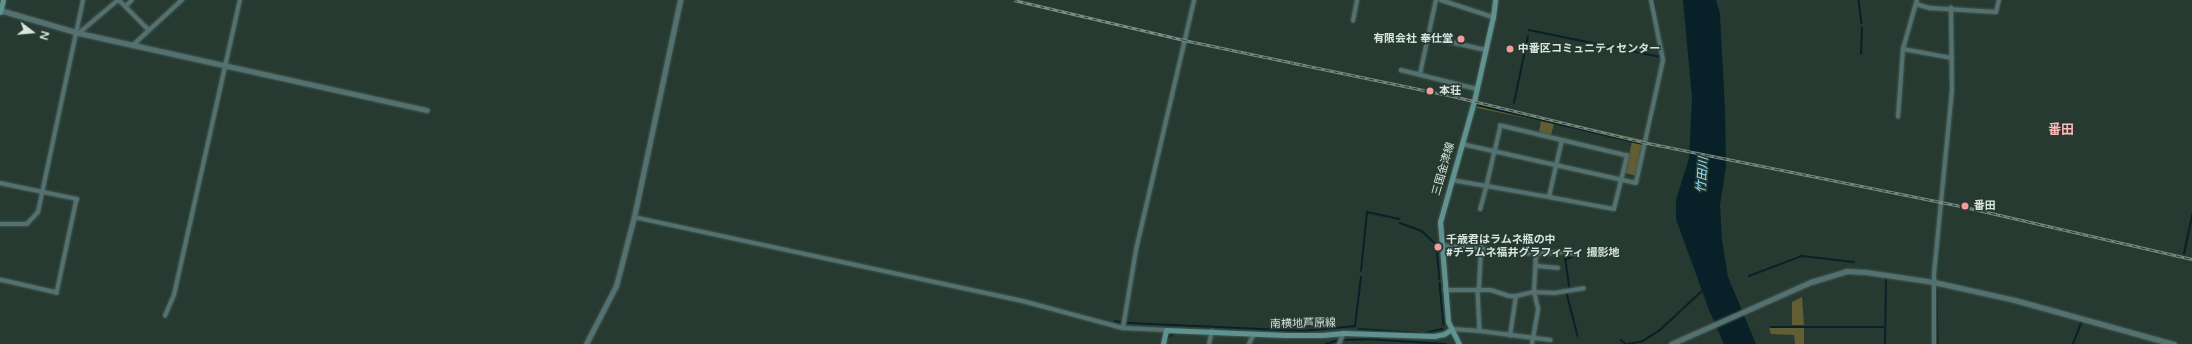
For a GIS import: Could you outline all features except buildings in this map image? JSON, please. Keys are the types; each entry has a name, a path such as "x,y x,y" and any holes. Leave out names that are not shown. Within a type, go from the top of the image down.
{"main road":[{"path":"0,11 3,0"},
{"name":"三国金津線","path":"1459,344 1448,321 1441,245 1441,215 1477,88 1494,17 1495,0"},
{"name":"南横地芦原線","path":"1166,330 1254,334 1322,335 1344,332 1434,336 1444,334 1452,329"},
{"path":"1163,344 1166,330"}],"street":[{"path":"0,224 26,224 38,212 41,191 78,32 83,0"},
{"path":"78,32 118,0 126,6 149,30"},
{"path":"126,6 132,0"},
{"path":"133,45 182,0"},
{"path":"165,316 174,295 240,0"},
{"path":"586,344 616,286 634,217 680,0"},
{"path":"1123,328 1136,250 1194,0"},
{"path":"1353,21 1358,0"},
{"path":"1420,74 1436,0"},
{"path":"1441,0 1494,17"},
{"path":"1462,144 1636,183 1662,60 1651,0"},
{"path":"1898,117 1903,49 1916,2 1930,8 1951,8 1996,12 1999,0"},
{"path":"1934,344 1934,282 1950,126 1952,58 1951,8"},
{"path":"0,11 133,45 427,110"},
{"path":"1428,37 1486,50"},
{"path":"1903,49 1952,58"},
{"path":"1401,70 1477,88"},
{"path":"1452,180 1487,186 1614,209 1627,156 1501,126 1487,186 1481,209"},
{"path":"1548,197 1562,140"},
{"path":"0,183 77,198 57,292 0,280"},
{"path":"634,217 1023,301 1123,328 1166,330"},
{"path":"1441,245 1536,254 1566,252 1575,254"},
{"path":"1480,331 1477,304 1481,248"},
{"path":"1532,344 1538,309 1534,292 1536,254"},
{"path":"1536,266 1558,268"},
{"path":"1672,344 1812,282 1846,271 1866,272 1934,282 2015,300 2174,344"},
{"path":"1445,290 1492,290 1508,296 1516,296 1534,292 1554,293 1584,288"},
{"path":"1510,336 1516,296"},
{"path":"1452,329 1550,340"},
{"path":"1209,344 1212,331"},
{"path":"1339,344 1344,332"},
{"path":"1249,344 1254,334"}],"shaded area":[{"path":"1478,104 1644,140 1637,176 1625,173 1632,142 1554,124 1551,135 1539,132 1541,121 1477,108"},
{"path":"1802,297 1804,325 1792,325 1792,302"},
{"path":"1769,328 1804,328 1804,344 1795,344 1794,335 1771,334"}],"water":[{"name":"竹田川","path":"1683,0 1716,0 1720,14 1725,109 1726,167 1720,205 1722,240 1728,277 1756,344 1724,344 1709,310 1676,219 1676,200 1689,158 1692,98"}],"waterway":[{"path":"1654,0 1664,58"},
{"path":"1859,0 1862,23"},
{"path":"1861,54 1862,28"},
{"path":"1529,30 1660,57"},
{"path":"1514,103 1528,36"},
{"path":"1477,105 1643,144"},
{"path":"1650,130 1654,111"},
{"path":"1646,145 1647,140"},
{"path":"1361,271 1367,212 1399,219"},
{"path":"2184,254 2192,215"},
{"path":"1400,223 1422,231 1435,243"},
{"path":"1437,246 1440,279"},
{"path":"1565,254 1570,289"},
{"path":"1566,259 1575,256"},
{"path":"1749,276 1802,256 1854,262"},
{"path":"1128,323 1303,331 1355,326 1361,277"},
{"path":"1885,344 1886,279"},
{"path":"1440,283 1444,325"},
{"path":"1937,288 1938,344"},
{"path":"1628,344 1643,341 1660,330 1703,290"},
{"path":"1567,293 1578,336"},
{"path":"1115,321 1120,322"},
{"path":"2073,344 2082,321"},
{"path":"1771,327 1885,327"},
{"path":"1359,329 1421,333"},
{"path":"1425,333 1443,329"},
{"path":"1167,338 1175,333"},
{"path":"1197,334 1209,334"},
{"path":"1343,340 1367,339 1446,344"},
{"path":"1326,344 1339,340"},
{"path":"1621,340 1626,344"}],"railway":[{"path":"1014,0 1184,40 1457,97 1643,142 1965,207 2192,259"}],"place":[{"name":"有限会社 奉仕堂","path":"1461,39"},
{"name":"中番区コミュニティセンター","path":"1510,49"},
{"name":"本荘","path":"1430,91"},
{"name":"番田","path":"1965,206"},
{"name":"千歳君はラムネ瓶の中 #チラムネ福井グラフィティ 撮影地","path":"1438,247"}],"district":[{"name":"番田","path":"2061,130"}]}
